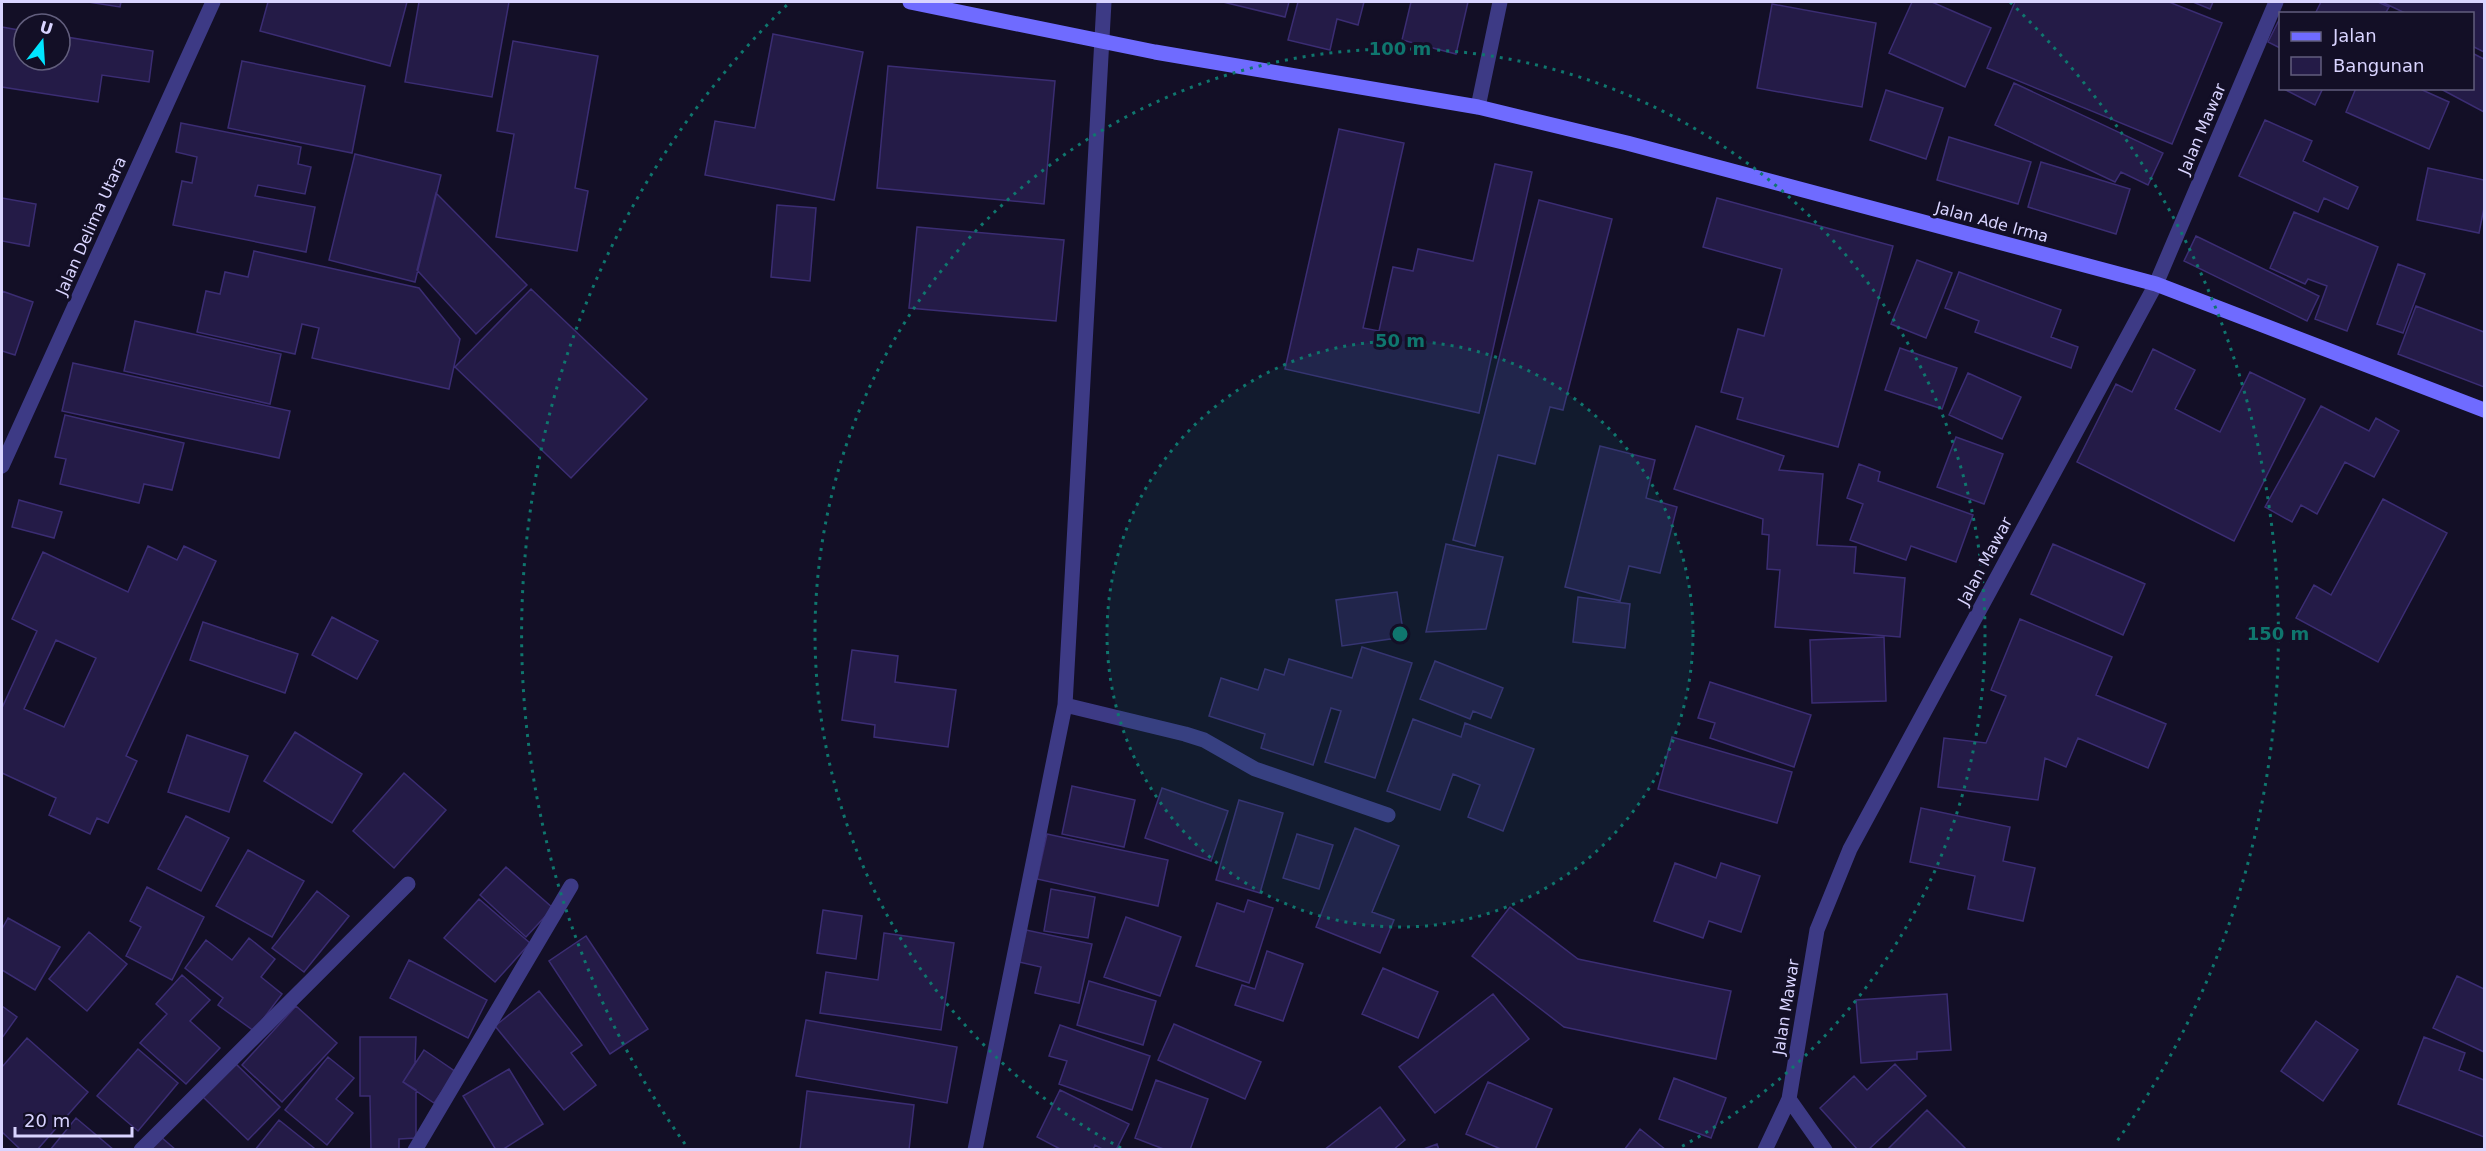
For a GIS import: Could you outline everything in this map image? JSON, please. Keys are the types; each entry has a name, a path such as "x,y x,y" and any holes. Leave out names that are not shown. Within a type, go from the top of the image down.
{"street":[{"name":"Jalan Delima Utara","path":"2,466 213,2"},
{"name":"Jalan Ade Irma","path":"910,2 1155,52 1478,107 1639,146 2156,284 2477,407"},
{"path":"975,1149 1065,705 1104,2"},
{"path":"1478,107 1500,2"},
{"name":"Jalan Mawar","path":"1765,1149 1789,1099 1817,930 1850,849 2156,284 2276,2"},
{"path":"1065,705 1204,740 1256,769 1388,815"},
{"path":"141,1149 408,884"},
{"path":"415,1149 571,886"},
{"path":"1789,1099 1825,1149"}],"building":[{"path":"88,2 121,2 120,7"},
{"path":"268,2 407,2 390,66 260,31"},
{"path":"419,2 509,2 492,97 405,82"},
{"path":"1223,2 1289,2 1285,17"},
{"path":"1298,2 1364,2 1358,25 1337,19 1330,50 1288,40"},
{"path":"1411,2 1468,2 1456,54 1402,40"},
{"path":"1912,2 1932,2 1991,28 1965,87 1889,53"},
{"path":"2015,2 2169,2 2222,23 2172,144 1987,68"},
{"path":"2193,2 2213,2 2210,9"},
{"path":"2321,2 2378,2 2389,7 2386,12 2316,12"},
{"path":"2382,2 2484,2 2484,52 2474,47 2474,12 2403,12"},
{"path":"1772,4 1876,23 1862,107 1757,88"},
{"path":"2279,20 2279,48 2268,42"},
{"path":"2,27 12,29 12,72 72,72 72,38 153,51 149,82 102,75 98,102 2,87"},
{"path":"773,34 863,52 834,200 705,175 715,121 755,128"},
{"path":"513,41 598,56 575,188 588,191 577,251 496,237 514,134 497,131"},
{"path":"2474,54 2484,59 2484,112 2443,90 2474,90"},
{"path":"242,61 365,86 352,153 228,128"},
{"path":"888,66 1055,81 1044,204 877,188"},
{"path":"2014,83 2163,153 2148,185 2121,172 2115,182 1995,125"},
{"path":"1886,90 1943,108 1926,159 1870,140"},
{"path":"2286,90 2322,90 2315,105"},
{"path":"2355,90 2422,90 2449,102 2429,149 2346,112"},
{"path":"2265,120 2312,141 2303,161 2358,187 2348,209 2324,198 2318,212 2239,176"},
{"path":"181,123 301,147 298,164 311,167 305,194 258,185 255,196 315,207 306,252 173,225 182,181 192,183 197,157 176,152"},
{"path":"1339,129 1404,143 1363,328 1379,331 1393,267 1413,271 1418,249 1473,261 1495,164 1532,172 1479,413 1285,369"},
{"path":"1949,137 2031,162 2018,204 1937,180"},
{"path":"355,154 441,175 415,282 329,260"},
{"path":"2041,162 2130,189 2116,234 2028,207"},
{"path":"2428,168 2484,180 2484,208 2479,233 2417,220"},
{"path":"436,193 527,285 476,334 417,270"},
{"path":"2,198 36,204 29,246 2,241"},
{"path":"1717,198 1893,246 1838,447 1737,419 1743,398 1721,392 1738,329 1764,336 1782,269 1703,247"},
{"path":"1539,200 1612,219 1563,410 1550,407 1535,464 1498,455 1475,546 1453,540"},
{"path":"777,205 816,208 810,281 771,277"},
{"path":"2294,212 2378,247 2347,331 2315,319 2327,286 2308,279 2305,284 2270,268"},
{"path":"917,227 1064,240 1056,321 909,308"},
{"path":"2196,236 2319,296 2307,321 2184,261"},
{"path":"254,251 419,288 460,339 449,389 312,358 319,328 302,324 295,354 197,332 206,291 220,294 225,272 248,277"},
{"path":"1917,260 1952,273 1926,338 1891,324"},
{"path":"2398,264 2425,274 2403,333 2377,324"},
{"path":"1959,272 2061,310 2051,337 2078,347 2071,368 1975,332 1979,321 1945,308"},
{"path":"531,289 647,399 571,478 455,367"},
{"path":"2,291 33,302 15,355 2,351"},
{"path":"2416,306 2484,332 2484,387 2398,354"},
{"path":"135,321 281,354 270,404 124,371"},
{"path":"1900,348 1957,368 1942,409 1885,390"},
{"path":"2153,349 2195,370 2175,409 2220,432 2250,372 2305,399 2234,541 2077,462 2116,384 2132,392"},
{"path":"73,363 290,411 279,458 62,411"},
{"path":"1968,373 2021,397 2002,439 1949,415"},
{"path":"2321,406 2369,431 2376,418 2399,431 2374,477 2345,462 2317,514 2301,505 2292,522 2265,507"},
{"path":"65,415 184,443 172,490 144,484 139,503 60,484 66,459 55,457"},
{"path":"1696,426 1784,456 1779,470 1823,474 1817,545 1856,547 1854,573 1905,578 1900,637 1775,627 1780,570 1767,569 1769,535 1762,534 1763,519 1674,489"},
{"path":"1956,437 2003,454 1984,504 1937,487"},
{"path":"1600,446 1655,460 1646,498 1677,507 1660,573 1629,566 1620,601 1565,587"},
{"path":"1859,464 1880,472 1878,481 1973,515 1956,562 1911,546 1906,560 1850,540 1863,504 1847,498"},
{"path":"2383,499 2447,533 2378,662 2296,618 2314,585 2331,595"},
{"path":"19,500 62,512 54,538 12,527"},
{"path":"1446,544 1503,557 1486,629 1426,632"},
{"path":"2053,544 2145,584 2123,635 2031,594"},
{"path":"148,546 177,560 184,546 216,561 126,756 137,761 108,823 97,818 90,834 49,815 56,798 2,773 2,708 37,631 12,619 43,552 128,592","holes":["56,640 96,658 64,727 24,709"]},
{"path":"1397,592 1404,637 1342,646 1336,600"},
{"path":"1578,597 1630,604 1625,648 1573,642"},
{"path":"332,617 378,641 357,679 312,655"},
{"path":"2020,619 2112,657 2096,695 2166,724 2148,768 2078,738 2066,767 2045,758 2038,800 1938,787 1944,738 1986,743 2006,696 1991,690"},
{"path":"203,622 298,654 285,693 190,660"},
{"path":"1884,637 1886,701 1812,703 1810,640"},
{"path":"1362,647 1412,663 1375,778 1325,762 1341,711 1331,708 1313,765 1261,748 1265,734 1209,716 1221,678 1258,690 1265,669 1284,675 1289,659 1352,678"},
{"path":"852,650 898,656 895,682 956,690 948,747 874,737 875,725 842,720"},
{"path":"1435,661 1503,688 1491,718 1473,711 1470,719 1420,699"},
{"path":"1710,682 1811,715 1794,767 1710,738 1715,723 1698,718"},
{"path":"1413,719 1461,737 1465,723 1534,749 1503,831 1468,817 1480,785 1453,774 1440,810 1387,791"},
{"path":"295,732 362,774 332,823 264,781"},
{"path":"187,735 248,756 229,812 168,792"},
{"path":"1672,737 1792,772 1777,823 1658,789"},
{"path":"404,773 446,810 394,868 353,831"},
{"path":"1072,786 1135,800 1124,847 1062,834"},
{"path":"1162,788 1228,811 1211,861 1145,838"},
{"path":"1239,800 1283,813 1260,893 1216,880"},
{"path":"1921,808 2010,827 2003,861 2035,868 2023,921 1968,909 1975,876 1910,862"},
{"path":"186,816 229,838 201,891 158,869"},
{"path":"1355,828 1399,846 1372,912 1394,920 1380,953 1316,927"},
{"path":"1047,834 1168,860 1158,906 1037,879"},
{"path":"1297,834 1333,845 1319,889 1283,878"},
{"path":"248,850 304,881 272,937 216,906"},
{"path":"1675,863 1716,878 1721,863 1760,876 1741,932 1709,921 1703,938 1654,921"},
{"path":"506,867 553,908 526,937 480,895"},
{"path":"147,887 204,917 172,980 126,956 141,927 130,921"},
{"path":"1051,889 1095,897 1088,938 1044,931"},
{"path":"317,891 349,916 304,972 272,948"},
{"path":"479,899 530,943 495,982 444,938"},
{"path":"1248,900 1273,908 1249,983 1196,966 1217,903 1244,912"},
{"path":"1510,907 1578,959 1731,991 1716,1059 1564,1027 1472,956"},
{"path":"823,910 862,916 856,959 817,953"},
{"path":"1126,917 1181,937 1160,996 1104,977"},
{"path":"8,918 60,947 35,990 2,970 2,929"},
{"path":"1026,930 1092,944 1079,1003 1035,993 1041,967 1019,962"},
{"path":"89,932 127,964 87,1011 49,979"},
{"path":"884,933 954,943 941,1030 820,1013 826,972 878,980"},
{"path":"586,936 648,1029 610,1054 549,961"},
{"path":"249,938 275,959 261,977 282,994 254,1031 218,1005 223,998 185,968 206,940 232,960"},
{"path":"1267,951 1303,964 1283,1021 1235,1005 1242,985 1255,989"},
{"path":"409,960 487,1000 468,1038 390,998"},
{"path":"1383,968 1438,992 1418,1038 1362,1014"},
{"path":"182,975 210,1000 190,1021 220,1048 186,1084 140,1043 167,1014 156,1004"},
{"path":"2457,976 2484,989 2484,1052 2433,1028"},
{"path":"1089,981 1156,1001 1143,1045 1077,1025"},
{"path":"539,991 582,1045 571,1053 596,1085 564,1110 495,1026"},
{"path":"1493,994 1529,1039 1435,1113 1399,1067"},
{"path":"1947,994 1951,1050 1917,1052 1917,1059 1861,1063 1856,1000"},
{"path":"2,1006 17,1017 2,1038"},
{"path":"296,1006 337,1043 282,1102 242,1065"},
{"path":"806,1020 957,1047 947,1103 796,1076"},
{"path":"2316,1021 2358,1050 2323,1101 2281,1071"},
{"path":"1174,1024 1261,1062 1245,1099 1158,1060"},
{"path":"1060,1025 1150,1056 1132,1110 1059,1084 1067,1061 1049,1056"},
{"path":"360,1037 416,1037 415,1063 403,1082 416,1090 416,1138 399,1139 399,1150 371,1150 370,1096 360,1096"},
{"path":"2424,1037 2465,1053 2459,1070 2484,1080 2484,1137 2398,1104"},
{"path":"27,1038 88,1092 37,1150 21,1150 2,1132 2,1067"},
{"path":"138,1049 178,1083 138,1131 97,1096"},
{"path":"424,1050 456,1072 434,1103 403,1082"},
{"path":"328,1057 354,1078 336,1099 353,1113 327,1145 285,1110"},
{"path":"236,1064 280,1107 248,1140 203,1097"},
{"path":"1895,1064 1926,1096 1868,1150 1858,1150 1820,1108 1854,1076 1867,1090"},
{"path":"509,1069 543,1124 502,1150 496,1150 463,1096"},
{"path":"1674,1078 1726,1098 1711,1138 1659,1119"},
{"path":"1156,1080 1208,1099 1190,1150 1166,1150 1135,1138"},
{"path":"1488,1082 1552,1109 1535,1150 1503,1150 1466,1134"},
{"path":"1060,1090 1129,1124 1116,1150 1104,1150 1095,1145 1093,1150 1062,1150 1037,1137"},
{"path":"807,1091 914,1105 909,1150 800,1150"},
{"path":"1380,1107 1405,1140 1393,1150 1324,1150"},
{"path":"1927,1110 1967,1150 1887,1150"},
{"path":"76,1118 114,1150 50,1150"},
{"path":"279,1120 314,1148 312,1150 255,1150"},
{"path":"1640,1129 1666,1150 1624,1150"},
{"path":"161,1137 176,1150 150,1150"},
{"path":"1437,1144 1439,1150 1421,1150"}]}
